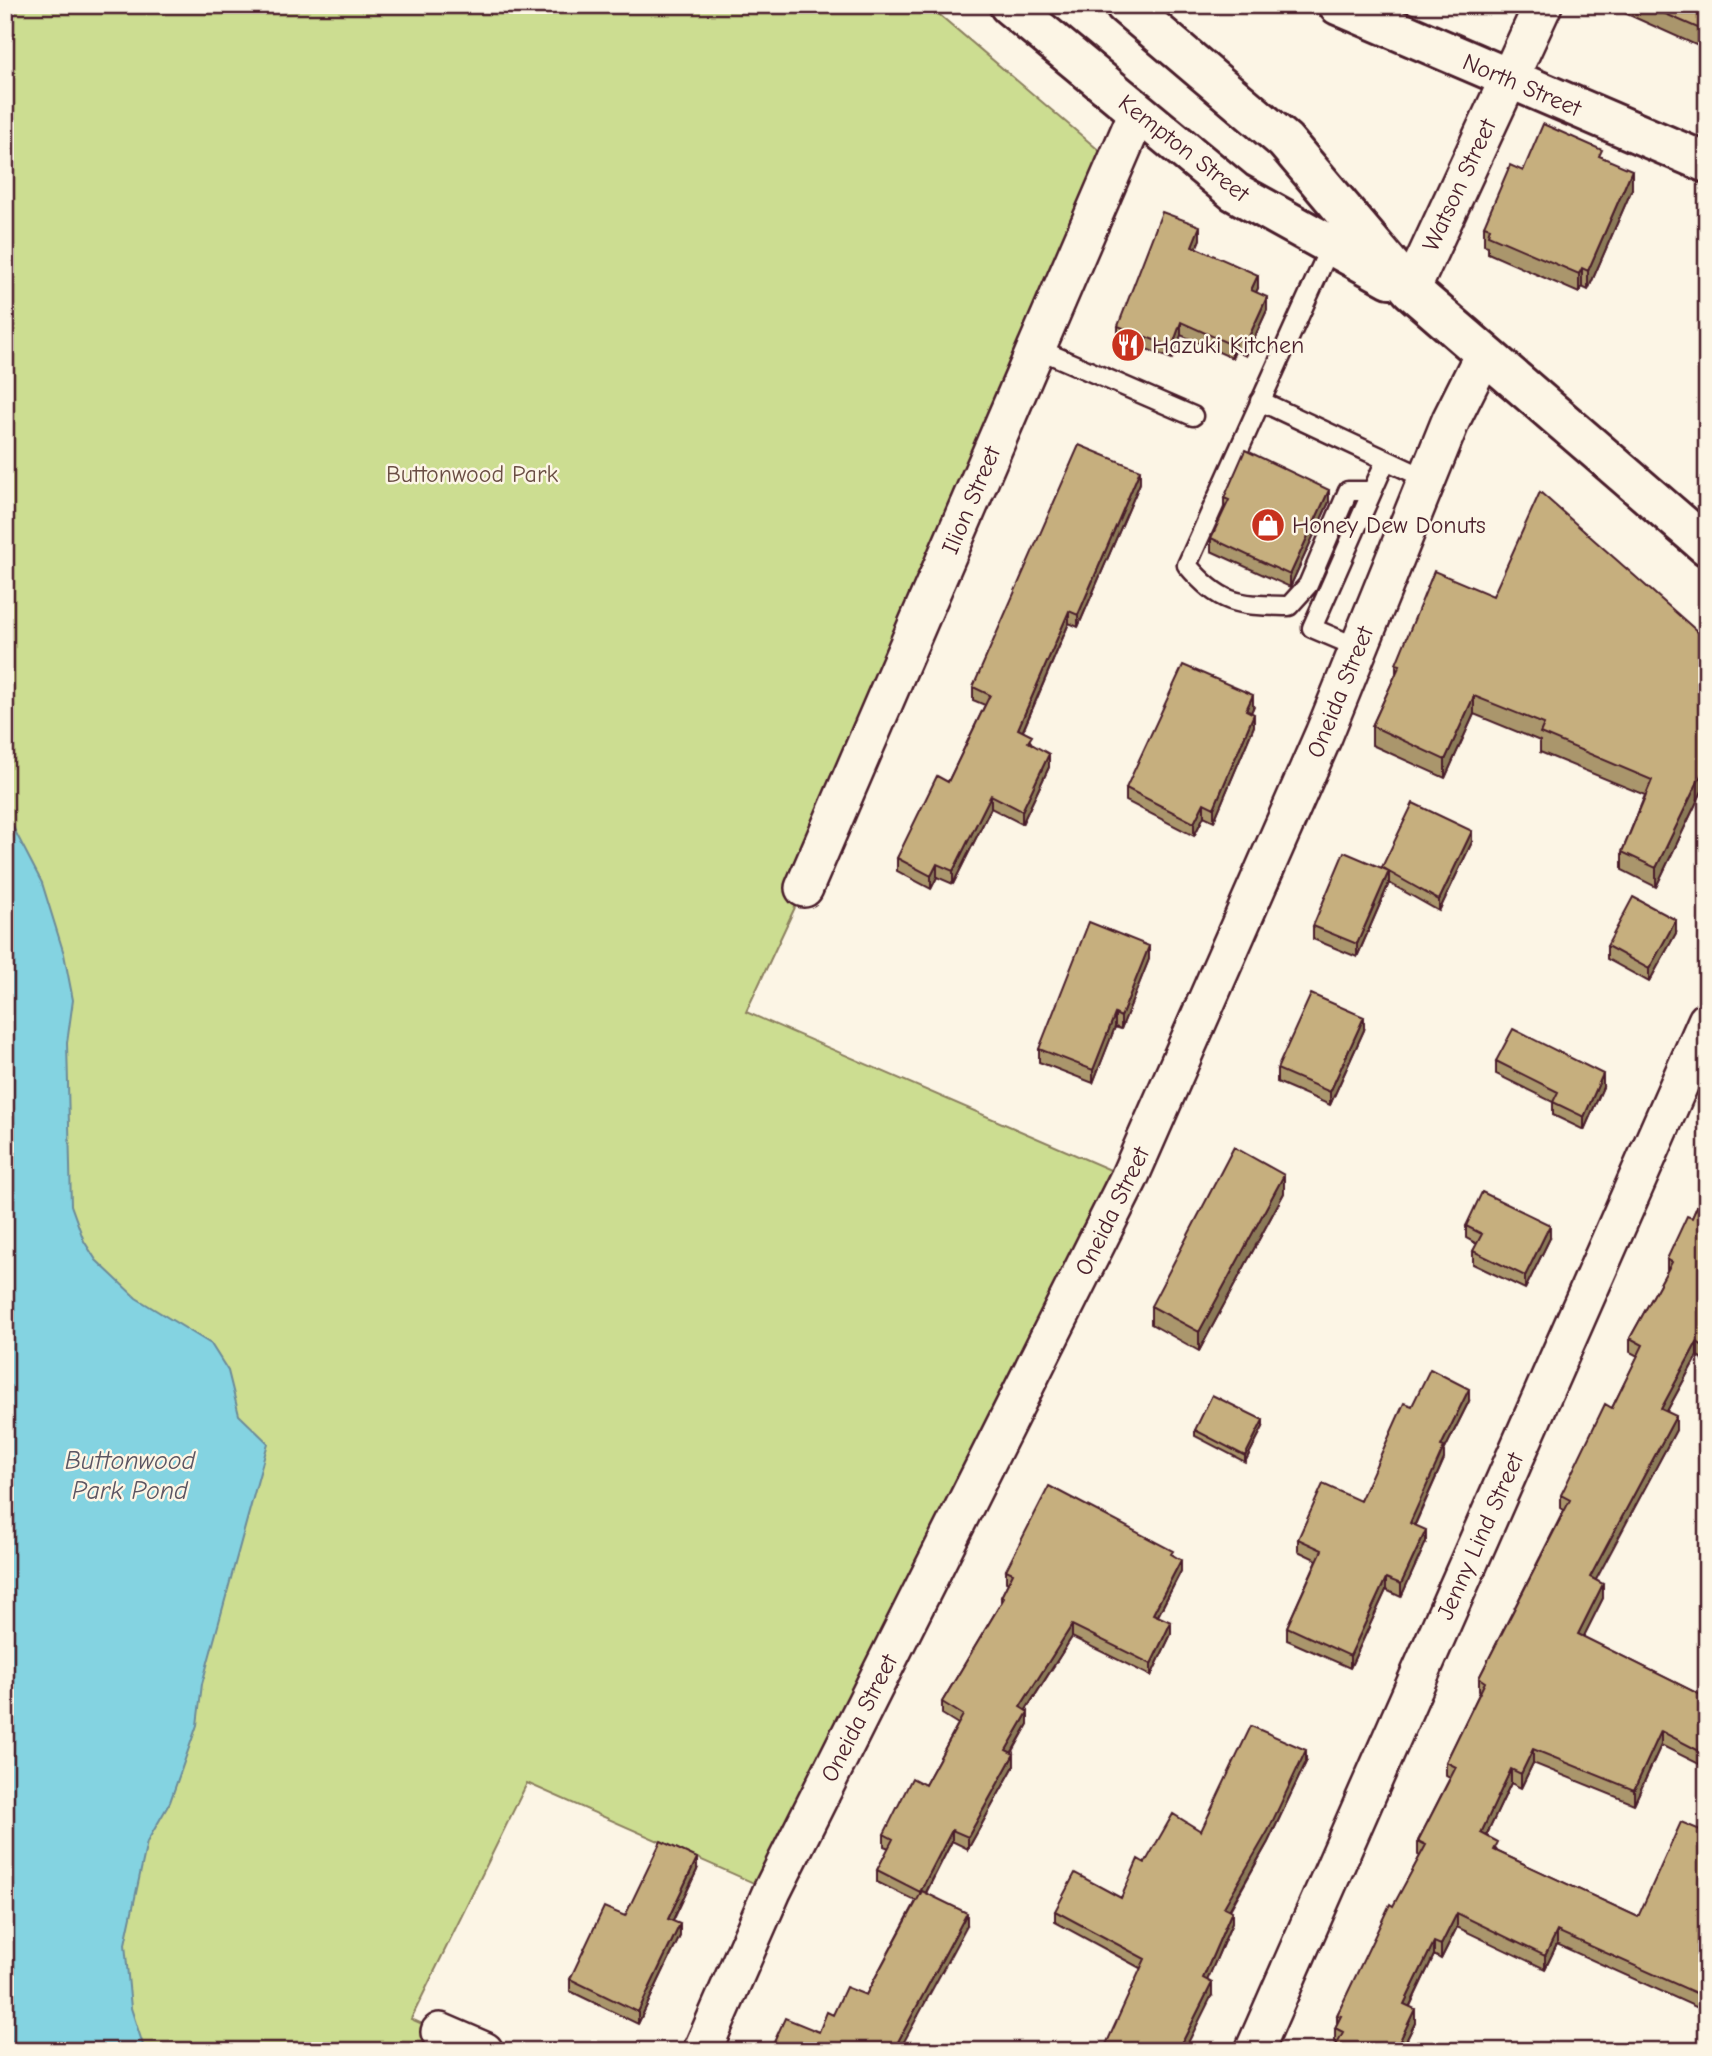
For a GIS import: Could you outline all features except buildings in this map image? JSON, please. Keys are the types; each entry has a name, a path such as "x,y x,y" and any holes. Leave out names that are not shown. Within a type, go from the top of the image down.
{"main road":[{"name":"Kempton Street","path":"1125,5 1284,141 1411,290 1707,546"},
{"name":"North Street","path":"1338,5 1707,163"},
{"name":"Kempton Street","path":"1025,10 1138,112 1235,192 1411,290"}],"street":[{"name":"Watson Street","path":"1411,290 1543,5"},
{"name":"Ilion Street","path":"804,888 1138,112"},
{"name":"Oneida Street","path":"702,2051 772,1891 1129,1178 1324,734 1464,390 1484,354"},
{"name":"Jenny Lind Street","path":"1254,2051 1707,1021"},
{"path":"440,2032 484,2051"}],"lane":[{"path":"1331,245 1186,565 1202,583 1237,605 1289,606 1308,585 1348,491 1372,491"},
{"path":"1036,348 1194,416"},
{"path":"1261,401 1426,479"},
{"path":"1359,648 1311,628 1386,460"}],"green space":[{"name":"Buttonwood Park","path":"5,5 928,5 1115,164 804,888 746,1012 1129,1178 772,1891 527,1783 411,2019 484,2051 5,2051"}],"water":[{"name":"Buttonwood Park Pond","path":"5,818 13,827 42,883 64,954 73,1000 67,1043 71,1205 84,1241 96,1260 136,1298 211,1344 228,1371 239,1415 268,1443 202,1684 197,1725 170,1802 147,1842 125,1944 131,2008 145,2051 5,2051"}],"place":[{"name":"Hazuki Kitchen","path":"1128,345"},
{"name":"Honey Dew Donuts","path":"1268,525"}]}
